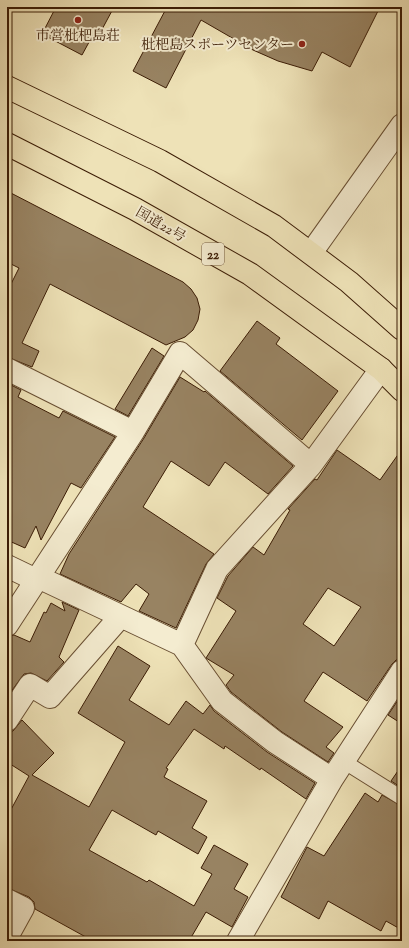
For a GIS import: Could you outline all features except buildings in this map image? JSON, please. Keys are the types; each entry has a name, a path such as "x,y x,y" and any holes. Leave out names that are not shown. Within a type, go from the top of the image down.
{"highway":[{"path":"7,87 160,161 274,226 349,282 402,329"},
{"name":"国道22号","path":"7,144 135,209 250,274 381,369 402,390"}],"street":[{"path":"311,253 402,125"},
{"path":"7,625 133,432 180,353 311,465"},
{"path":"7,369 133,432"},
{"path":"182,645 217,568 311,465 381,369"},
{"path":"7,566 182,645 222,701 275,742 338,770"},
{"path":"7,720 30,685 50,697 120,617"},
{"path":"238,941 338,770 401,675"},
{"path":"7,900 23,908 7,937"}],"lane":[{"path":"338,770 402,798"}],"place":[{"name":"市営枇杷島荘","path":"78,20"},
{"name":"枇杷島スポーツセンター","path":"302,44"}]}
